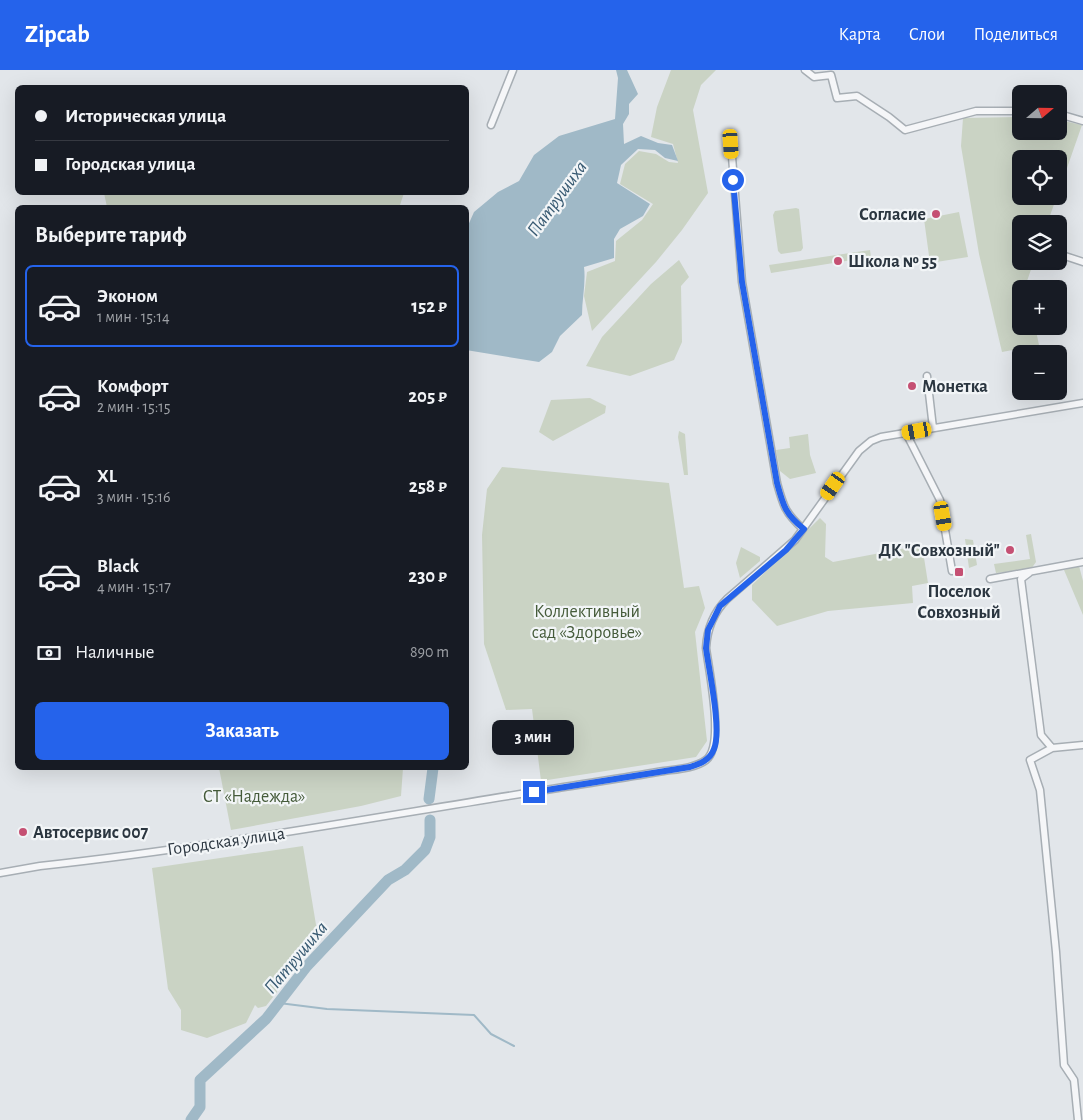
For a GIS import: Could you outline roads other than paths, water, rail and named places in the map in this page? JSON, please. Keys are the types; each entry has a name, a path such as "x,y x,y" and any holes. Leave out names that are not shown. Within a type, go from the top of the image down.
{"street":[{"path":"491,125 513,70"},
{"path":"805,70 814,77 831,75 837,98 857,96 905,130 976,111 1012,111"},
{"path":"1068,117 1083,121"},
{"path":"731,144 742,282 777,483 790,517 804,529 859,451 871,441 933,428 1083,403"},
{"path":"1067,257 1083,262"},
{"path":"927,376 933,428"},
{"path":"906,433 940,500 952,571"},
{"name":"Городская улица","path":"0,873 277,833 690,767 706,760 714,750 716,733 706,648 712,621 720,606 786,550 804,529"},
{"path":"990,579 1083,562"},
{"path":"1029,573 1021,580 1036,704 1041,735 1052,748"},
{"path":"1078,1120 1074,1080 1064,1065 1056,952 1040,790 1030,760 1052,748 1083,745"}],"water":[{"path":"616,70 627,70 638,94 629,104 629,114 623,124 624,144 641,136 658,143 672,145 678,161 665,158 655,150 638,149 621,165 617,183 650,204 643,216 620,229 614,239 614,258 584,267 582,315 560,336 552,352 539,362 469,350 469,223 474,212 498,192 519,181 534,155 559,136 615,119 618,78"}],"waterway":[{"name":"Патрушиха","path":"429,799 433,770"},
{"name":"Патрушиха","path":"191,1120 200,1107 200,1080 266,1019 307,966 388,880 405,870 425,850 430,837 430,820"},
{"path":"279,1003 327,1009 474,1015 491,1034 514,1046"}],"place":[{"name":"Согласие","path":"936,214"},
{"name":"Школа № 55","path":"838,261"},
{"name":"Монетка","path":"912,386"},
{"name":"ДК \"Совхозный\"","path":"1010,550"},
{"name":"Поселок Совхозный","path":"959,572"},
{"name":"Автосервис 007","path":"23,832"}],"park label":[{"name":"Коллективный сад «Здоровье»","path":"587,621"},
{"name":"СТ «Надежда»","path":"254,796"}]}
